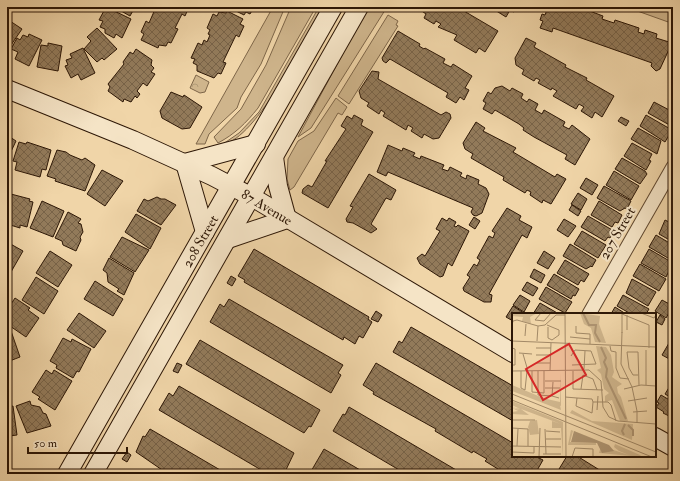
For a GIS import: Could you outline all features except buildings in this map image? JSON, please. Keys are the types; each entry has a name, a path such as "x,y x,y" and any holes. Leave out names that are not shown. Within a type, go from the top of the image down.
{"main road":[{"name":"208 Street","path":"67,474 333,7"},
{"name":"208 Street","path":"93,474 359,7"},
{"name":"87 Avenue","path":"7,89 133,140 186,163 232,186 512,352"},
{"path":"205,232 186,163 256,144"},
{"path":"228,239 287,219 278,186 274,157"},
{"path":"656,438 673,447"}],"street":[{"name":"207 Street","path":"590,313 673,167"}],"green space":[{"path":"273,7 285,7 261,64 241,97 237,108 209,134 205,144 196,144"},
{"path":"291,7 316,7 258,108 240,128 218,143 214,137 241,109 266,65"},
{"path":"319,7 323,7 293,62 265,107 250,125 236,138 223,144 239,133 259,112"},
{"path":"368,7 387,7 311,128 298,137"},
{"path":"629,7 673,7 673,25 671,23"},
{"path":"388,15 398,21 396,25 398,26 349,104 338,96"},
{"path":"196,75 209,82 205,92 200,93 190,88"},
{"path":"336,98 347,107 342,115 338,113 294,187 290,190 287,179 288,159 298,141 314,131"}]}
